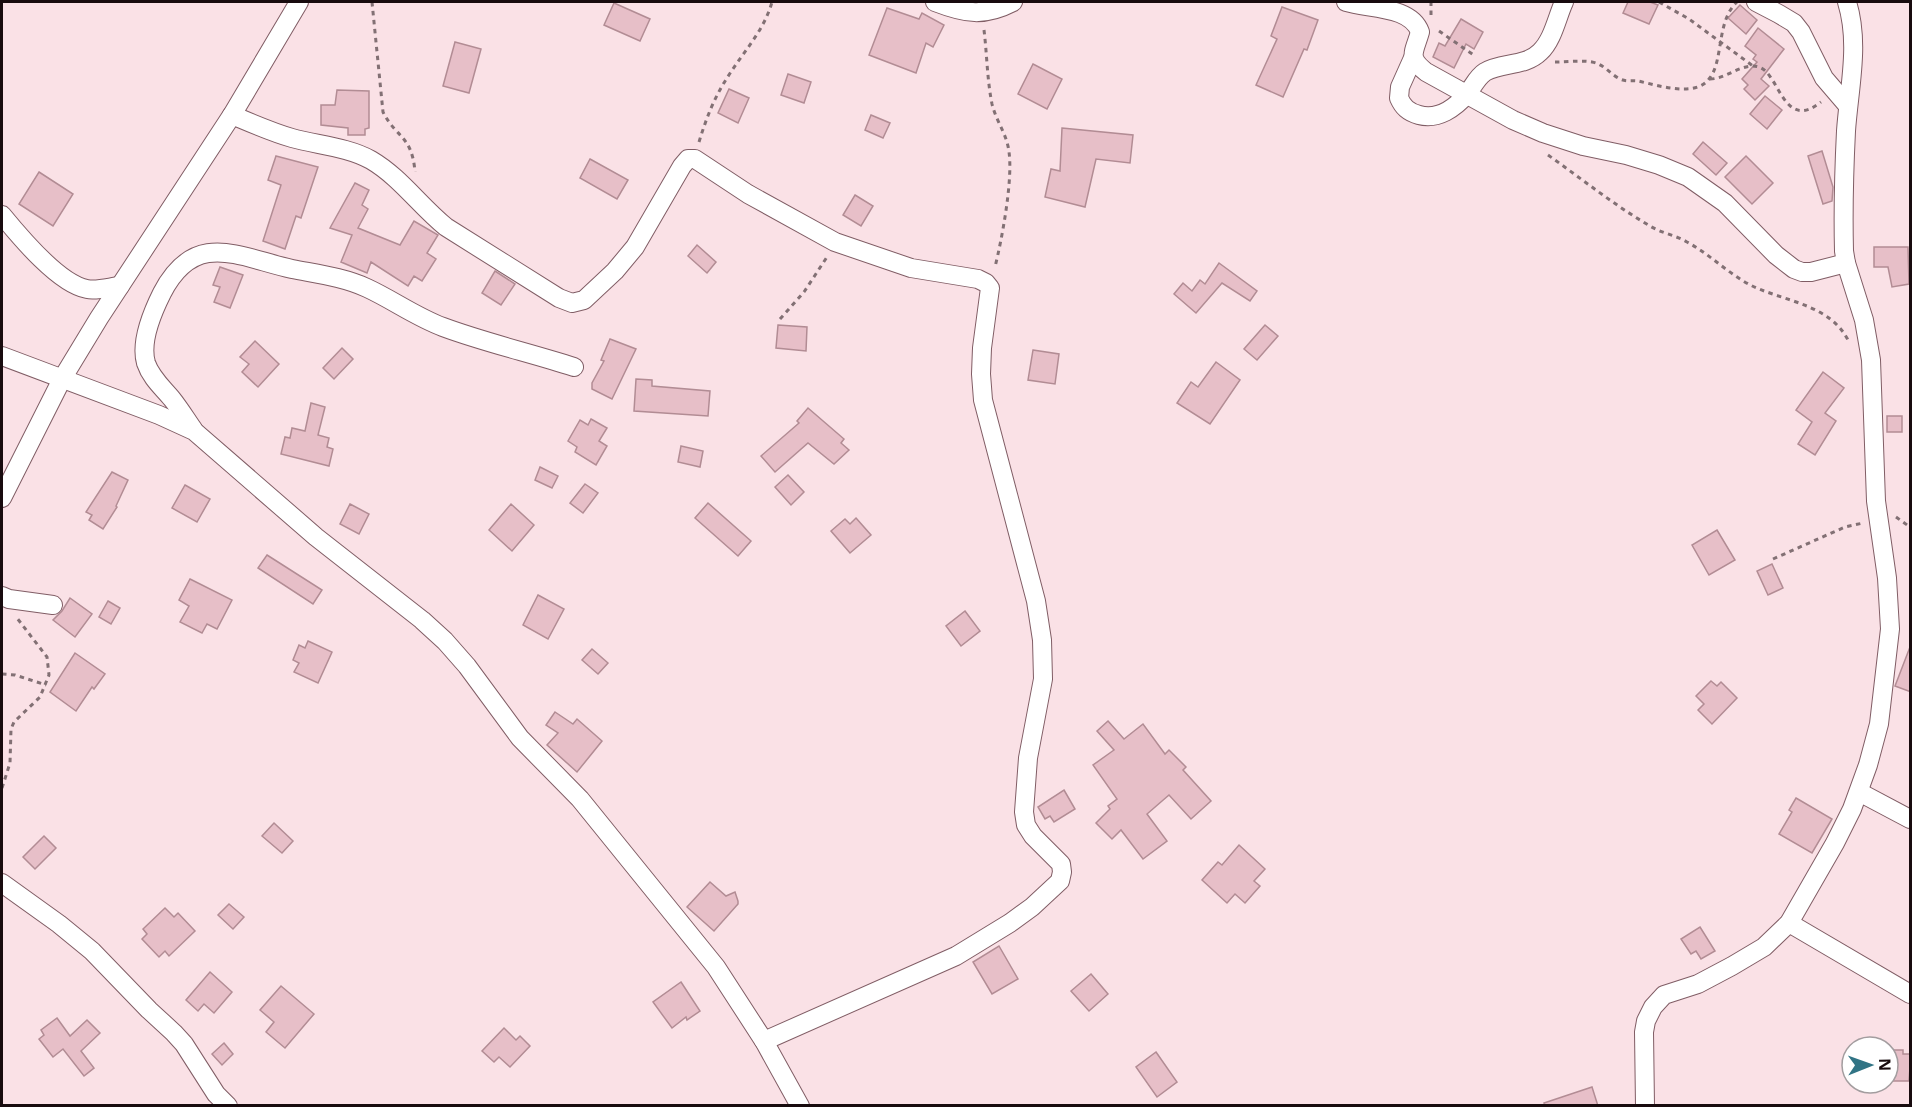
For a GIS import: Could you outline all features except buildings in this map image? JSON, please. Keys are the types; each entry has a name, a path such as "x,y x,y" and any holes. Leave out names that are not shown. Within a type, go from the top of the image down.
{"street":[{"path":"2,498 62,379 232,115 299,2"},
{"path":"935,2 950,7 997,10 1013,2"},
{"path":"1346,2 1400,13 1413,20 1420,33 1399,92 1402,105 1408,111 1426,117 1437,116 1454,106 1468,94 1482,74 1494,68 1524,62 1538,54 1545,46 1564,2"},
{"path":"1756,2 1779,14 1801,32 1824,78 1848,106"},
{"path":"1645,1106 1644,1032 1653,1006 1664,995 1698,984 1748,957 1764,947 1789,922 1835,843 1859,792 1879,724 1890,629 1887,578 1876,501 1871,360 1864,321 1846,262 1844,231 1848,106 1853,65 1847,2"},
{"path":"1413,58 1416,64 1426,72 1513,120 1543,133 1583,146 1648,162 1688,177 1725,203 1776,255 1794,269 1811,272 1846,262"},
{"path":"232,115 271,131 369,159 386,170 446,227 559,298 572,303 584,300 615,271 635,247 682,165 688,159 695,159 748,194 835,242 911,268 978,279 990,288 982,357 982,400 1036,601 1042,640 1043,679 1028,758 1024,812 1026,825 1033,837 1061,864 1060,881 1018,918 956,956 764,1041"},
{"path":"2,215 39,256 71,283 90,290 120,286"},
{"path":"574,367 445,328 416,316 365,287 346,280 221,252 202,254 180,267 168,281 156,308 146,339 145,352 146,362 155,381 177,405 194,431 316,537 422,620 467,666 520,738 580,798 716,967 764,1041 800,1106"},
{"path":"2,356 159,415 194,431"},
{"path":"2,596 53,605"},
{"path":"1859,792 1911,819"},
{"path":"2,883 92,951 184,1044 216,1094 228,1106"},
{"path":"1789,922 1911,994"}],"path":[{"path":"372,2 383,112 386,119 410,146 418,200"},
{"path":"695,159 713,102 765,23 772,2"},
{"path":"1431,2 1431,17"},
{"path":"1659,2 1721,40 1753,66 1765,70 1784,101 1793,107 1804,110 1816,106 1833,91"},
{"path":"1524,62 1594,62 1602,65 1622,80 1666,88 1703,85 1710,79 1730,10 1737,2"},
{"path":"973,9 992,104 1006,137 1010,167 1000,243 990,288"},
{"path":"1434,24 1440,34 1494,68"},
{"path":"1710,79 1723,78 1740,69 1753,66"},
{"path":"1544,152 1649,226 1686,241 1739,280 1767,293 1813,308 1825,315 1842,331 1849,345"},
{"path":"780,319 815,277 835,242"},
{"path":"1773,559 1845,527 1879,521"},
{"path":"2,788 10,763 11,729 14,722 40,697 49,675 47,657 17,618"},
{"path":"2,674 15,675 46,685"}]}
